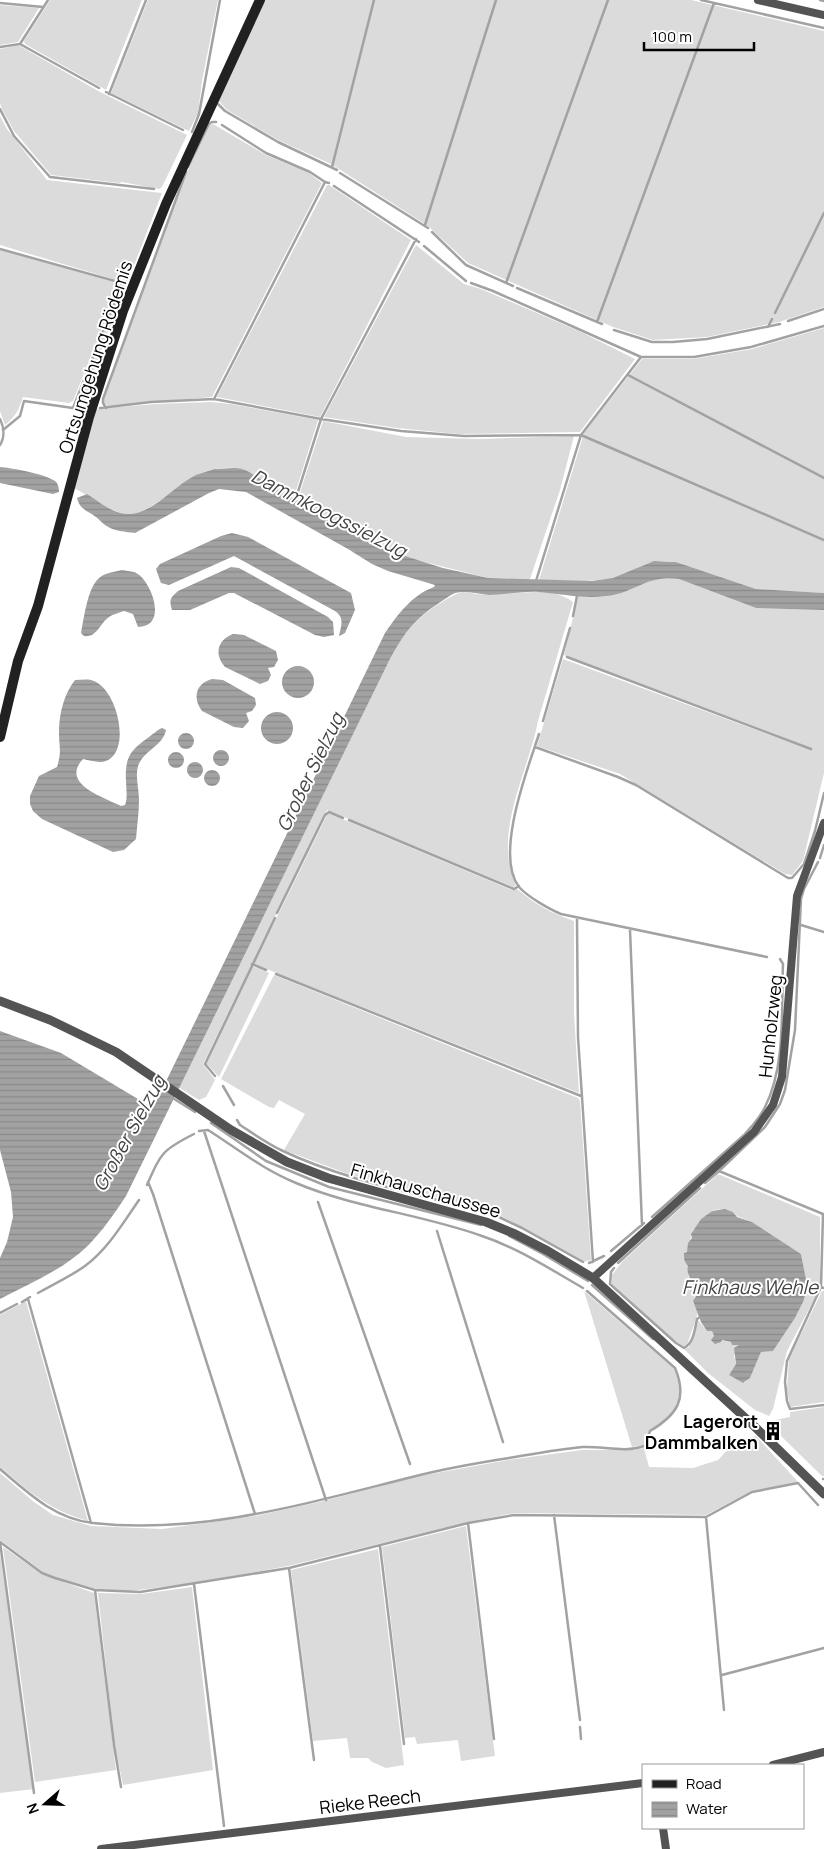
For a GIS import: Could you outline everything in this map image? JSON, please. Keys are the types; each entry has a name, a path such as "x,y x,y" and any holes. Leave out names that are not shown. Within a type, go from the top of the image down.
{"main road":[{"name":"Ortsumgehung Rödemis","path":"0,737 18,661 38,606 89,417 123,311 166,204 260,0"}],"street":[{"path":"758,0 824,15"},
{"name":"Hunholzweg","path":"593,1278 754,1132 773,1105 782,1077 797,896 823,832 824,823"},
{"name":"Finkhauschaussee","path":"0,1001 50,1020 116,1052 231,1130 287,1162 328,1178 486,1222 548,1251 593,1278 754,1426 824,1494"},
{"path":"777,1764 824,1752"},
{"name":"Rieke Reech","path":"101,1849 642,1783"},
{"path":"663,1829 666,1849"}],"shaded area":[{"path":"50,0 142,0 106,90 25,44 24,41"},
{"path":"148,0 218,0 202,81 198,113 189,131 111,93"},
{"path":"264,0 691,0 824,31 824,307 779,322 707,337 653,340 613,327 468,263 428,226 331,164 278,140 227,110 218,100"},
{"path":"0,5 39,8 18,42 0,45"},
{"path":"20,46 100,92 187,135 162,187 159,189 122,182 51,175 14,131 0,103 0,49"},
{"path":"0,116 7,129 47,180 162,193 97,361 85,403 76,404 123,282 0,245"},
{"path":"213,124 266,155 309,173 322,183 212,397 108,406 104,403 104,399 187,172 210,125"},
{"path":"327,185 411,240 320,417 217,397"},
{"path":"416,245 464,284 481,289 581,332 635,359 580,432 458,434 397,428 324,417"},
{"path":"0,250 120,284 73,401 69,403 23,397 16,413 5,425 0,411"},
{"path":"824,328 824,593 756,589 676,562 666,561 650,563 622,575 604,580 539,580 584,433 642,359 693,359 752,349"},
{"path":"211,402 318,420 294,497 279,490 275,484 265,482 247,471 233,468 214,469 203,472 147,509 137,513 121,513 72,487 94,409"},
{"path":"323,421 406,437 478,439 574,436 560,490 530,579 488,578 405,557 386,550 298,499"},
{"path":"667,577 679,579 756,608 824,610 824,773 803,861 792,875 785,874 620,774 537,746 563,659 811,750 811,748 564,655 578,597 613,595"},
{"path":"463,592 490,595 544,592 564,597 573,602 514,803 508,845 510,866 516,886 513,887 327,810 203,1064 215,1080 206,1097 199,1100 178,1087 388,663 403,637 422,616 454,595"},
{"path":"328,813 512,890 517,889 544,908 574,921 574,1014 579,1093 254,964"},
{"path":"252,966 269,973 219,1077 206,1063"},
{"path":"274,975 578,1098 580,1101 591,1260 583,1262 496,1213 348,1174 284,1150 305,1114 279,1100 274,1108 269,1107 221,1079"},
{"path":"718,1174 820,1217 820,1288 787,1351 773,1409 769,1416 755,1410 708,1373 684,1349 689,1347 698,1320 707,1331 712,1331 714,1336 721,1340 739,1344 734,1356 736,1364 729,1375 744,1383 750,1378 761,1352 773,1351 795,1318 804,1300 807,1284 801,1254 752,1222 725,1209 713,1210 701,1219 693,1230 687,1252 684,1253 689,1279 695,1292 693,1302 698,1313 687,1345 683,1346 612,1284 611,1276 623,1261"},
{"path":"584,1291 674,1369 679,1390 676,1406 665,1419 649,1431 648,1442 644,1445 632,1447"},
{"path":"822,1291 824,1291 824,1402 790,1407 787,1389 789,1359"},
{"path":"26,1301 88,1521 74,1517 51,1506 0,1467 0,1315"},
{"path":"824,1407 824,1476 822,1476 782,1437 770,1421 790,1417 790,1412"},
{"path":"756,1436 798,1482 752,1491 706,1515 514,1513 468,1522 288,1566 194,1583 131,1591 97,1589 55,1577 43,1572 0,1540 0,1473 34,1502 53,1515 91,1526 162,1529 255,1516 324,1501 414,1477 508,1460 582,1450 632,1450 644,1448 649,1467 693,1468 718,1460 734,1443"},
{"path":"466,1526 495,1756 461,1761 458,1740 417,1744 415,1737 405,1738 382,1547"},
{"path":"3,1547 42,1574 94,1593 116,1770 35,1782"},
{"path":"378,1549 404,1765 386,1768 372,1762 368,1758 350,1758 347,1738 313,1741 291,1570"},
{"path":"0,1553 34,1789 0,1793"},
{"path":"192,1587 213,1770 123,1785 114,1741 98,1593 141,1594"}],"water":[{"path":"0,467 50,478 57,483 59,492 53,494 0,483"},
{"name":"Großer Sielzug","path":"214,469 242,469 266,482 275,484 279,490 386,550 443,568 488,578 592,581 613,578 654,561 676,562 756,589 824,593 824,610 756,608 679,579 668,578 650,581 617,594 598,597 539,592 489,595 459,592 449,596 430,609 415,622 403,637 388,663 126,1196 98,1234 74,1258 0,1299 0,1258 7,1242 13,1217 11,1192 0,1150 0,1031 61,1053 153,1108 385,633 412,600 435,585 388,571 372,564 246,492 219,489 135,533 108,527 82,507 77,498 87,494 107,507 124,514 129,514 147,509 196,475"},
{"path":"232,533 248,537 351,593 355,610 345,633 339,636 341,619 335,611 234,556 169,585 161,583 156,569 160,564 221,536"},
{"path":"231,567 239,568 328,617 333,622 334,635 324,637 315,635 234,593 229,593 190,610 172,610 171,599 178,591"},
{"path":"122,570 134,572 146,583 154,601 155,611 153,619 148,625 138,627 133,614 124,611 109,617 92,635 84,636 81,633 83,620 88,598 94,585 102,576"},
{"path":"233,634 244,635 276,651 278,660 274,667 268,668 271,675 268,681 260,684 225,667 219,658 219,648 223,640"},
{"path":"298,666 304,667 309,671 313,676 313,688 309,693 304,697 298,698 292,697 287,693 283,688 282,682 283,676 287,671 292,667"},
{"path":"212,679 223,680 255,698 256,705 252,711 246,713 249,721 243,728 234,727 202,711 197,701 197,692 202,684"},
{"path":"75,680 91,680 101,685 115,707 119,721 120,735 118,748 112,757 102,762 83,759 77,768 77,776 80,782 95,794 121,806 125,805 127,796 127,762 133,750 158,730 162,728 166,730 161,740 144,756 138,766 139,805 136,839 124,850 113,852 42,819 33,811 30,804 30,796 39,776 57,767 59,762 61,711 65,698"},
{"path":"277,712 289,716 293,728 289,740 277,744 265,740 261,728 265,716"},
{"path":"186,733 192,735 194,741 192,747 186,749 180,747 178,741 180,735"},
{"path":"221,750 227,752 229,758 227,764 221,766 215,764 213,758 215,752"},
{"path":"176,752 184,760 176,768 168,760"},
{"path":"195,762 203,770 195,778 187,770"},
{"path":"212,770 220,778 212,786 204,778"},
{"name":"Finkhaus Wehle","path":"725,1209 733,1212 737,1217 752,1222 801,1254 807,1284 804,1300 795,1318 773,1351 761,1352 750,1378 743,1383 729,1375 736,1364 734,1348 739,1345 732,1345 731,1342 722,1340 715,1344 711,1340 714,1336 712,1331 707,1331 701,1322 693,1301 696,1296 692,1293 694,1286 684,1259 684,1253 687,1252 688,1243 692,1238 691,1234 701,1219 712,1211"}],"waterway":[{"path":"48,0 20,44 99,88"},
{"path":"109,94 146,0"},
{"path":"192,132 199,114 220,0"},
{"path":"332,167 374,0"},
{"path":"425,225 496,0"},
{"path":"506,283 608,0"},
{"path":"701,0 824,28"},
{"path":"820,0 824,1"},
{"path":"0,3 43,7"},
{"path":"597,322 714,3"},
{"path":"0,47 20,44"},
{"path":"106,92 183,130"},
{"path":"218,104 225,111 278,142 337,170"},
{"path":"0,109 14,136 50,177 154,189"},
{"path":"188,167 209,124 216,122"},
{"path":"222,125 266,153 310,172 329,183"},
{"path":"106,408 103,399 186,172"},
{"path":"340,173 428,228"},
{"path":"214,399 325,182"},
{"path":"334,186 419,242"},
{"path":"775,313 824,213"},
{"path":"432,232 466,265 513,286"},
{"path":"416,239 321,419 401,431 464,436 581,435 824,540"},
{"path":"424,246 466,281"},
{"path":"0,249 122,283 73,408 24,401 20,416 3,430"},
{"path":"471,283 641,357"},
{"path":"517,288 602,324"},
{"path":"788,321 824,309"},
{"path":"768,327 772,319"},
{"path":"614,330 652,342 673,342 707,339 780,324"},
{"path":"536,581 581,435 641,357 694,357 751,347 824,326"},
{"path":"628,375 824,478"},
{"name":"Dammkoogssielzug","path":"100,408 151,402 214,399 321,419 296,498"},
{"path":"73,408 78,407"},
{"path":"0,419 3,432 3,439 0,445"},
{"path":"573,616 577,596"},
{"path":"543,721 570,628"},
{"path":"567,657 811,749"},
{"path":"539,734 521,789 511,833 510,854 512,873 523,891 561,914 767,957"},
{"path":"535,747 636,785 788,878 792,878 804,864 815,831 824,793"},
{"path":"329,812 343,818"},
{"path":"277,913 325,815 329,812"},
{"path":"349,820 514,889 519,886"},
{"path":"820,858 824,845"},
{"path":"719,1171 765,1127 780,1104 785,1090 795,1030 801,899 818,862"},
{"path":"205,1064 275,918"},
{"path":"577,919 578,1037 593,1262"},
{"path":"801,925 824,932"},
{"path":"630,930 642,1225"},
{"path":"652,1217 744,1135 765,1107 772,1091 776,1074 781,1037 783,964 780,959"},
{"path":"252,964 266,970"},
{"path":"276,974 581,1096"},
{"path":"205,1064 215,1076"},
{"path":"223,1086 234,1105"},
{"name":"Großer Sielzug","path":"171,1097 195,1112"},
{"path":"237,1120 240,1125 266,1142 309,1162 335,1172 499,1217 583,1262"},
{"path":"211,1123 266,1161 329,1187 481,1225"},
{"path":"199,1131 208,1130 261,1165 318,1192 459,1228 482,1236 521,1253 583,1288"},
{"path":"204,1131 326,1500"},
{"path":"147,1185 164,1154 175,1144 194,1134"},
{"path":"705,1183 719,1171 823,1214 821,1287 824,1288"},
{"path":"148,1182 255,1514"},
{"path":"618,1263 700,1188"},
{"path":"38,1293 85,1266 101,1252 139,1200"},
{"path":"318,1202 410,1464"},
{"path":"611,1251 644,1223"},
{"path":"437,1231 503,1442"},
{"path":"509,1236 588,1281"},
{"path":"589,1263 604,1256"},
{"path":"614,1268 611,1272 610,1284 684,1348 690,1343 697,1319 700,1317"},
{"path":"592,1285 653,1339"},
{"path":"821,1287 787,1361 785,1382 790,1409 824,1405"},
{"path":"0,1469 43,1504 79,1521 133,1526 174,1525 214,1521 294,1506 436,1471 485,1462 583,1447 629,1449 644,1446 648,1442 650,1431 667,1419 678,1405 680,1389 675,1368 587,1291"},
{"path":"22,1302 30,1297"},
{"path":"28,1299 91,1523"},
{"path":"0,1313 17,1304"},
{"path":"0,1542 42,1573 55,1578 95,1590 140,1592 289,1568 468,1523 514,1515 706,1517 752,1492 798,1483 818,1505"},
{"path":"554,1515 580,1720"},
{"path":"706,1517 724,1710"},
{"path":"468,1523 494,1739"},
{"path":"0,1542 34,1793"},
{"path":"380,1546 404,1744"},
{"path":"289,1568 314,1760"},
{"path":"194,1584 224,1826"},
{"path":"95,1590 121,1787"},
{"path":"722,1675 824,1648"},
{"path":"580,1727 581,1739"}],"place":[{"name":"Lagerort Dammbalken","path":"773,1431"}]}
